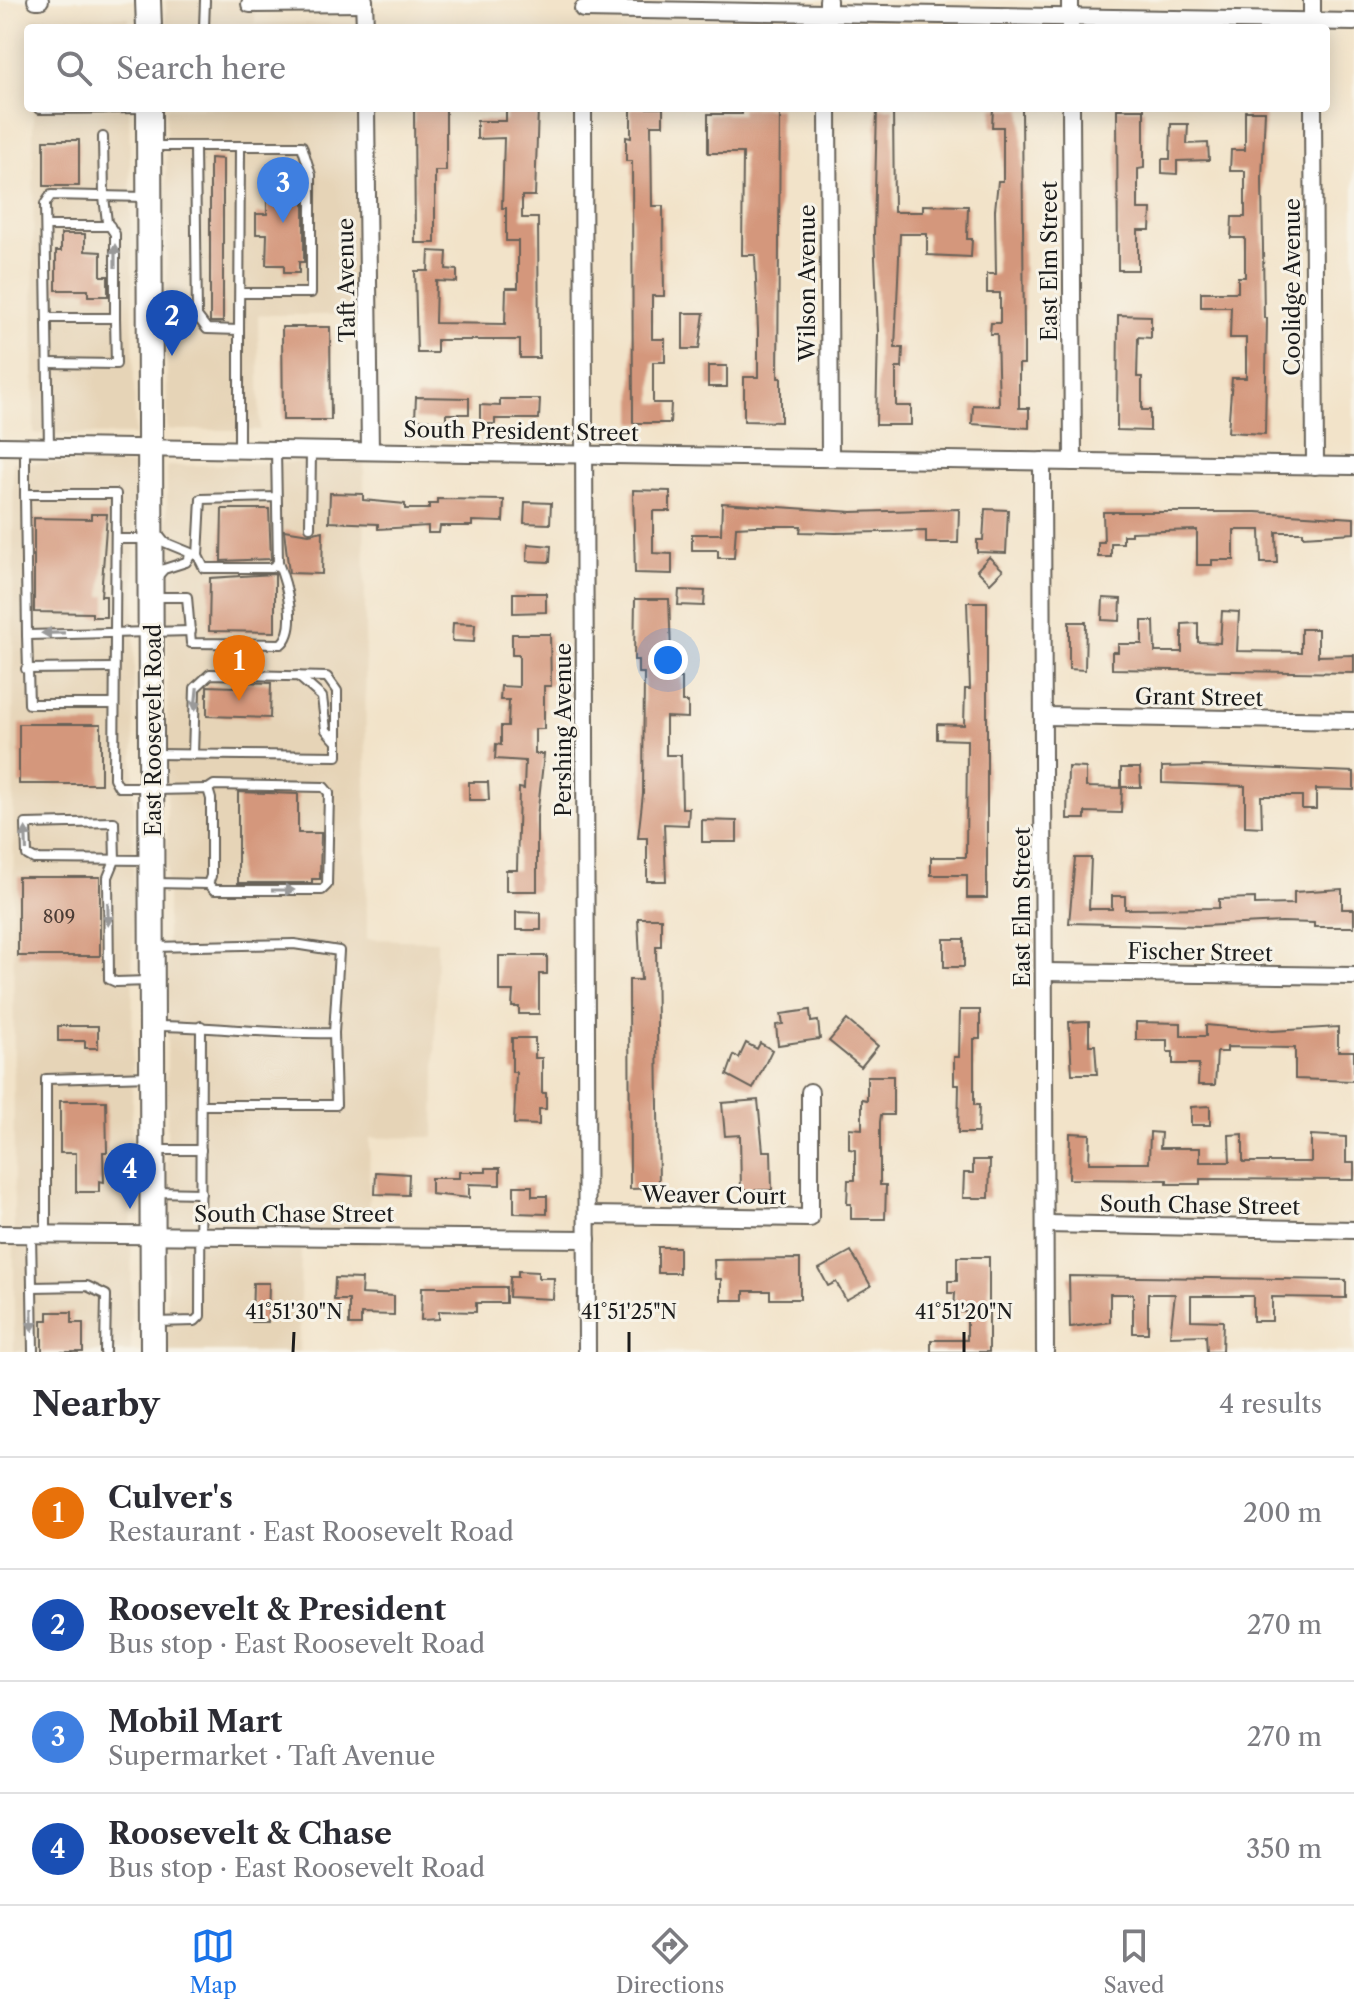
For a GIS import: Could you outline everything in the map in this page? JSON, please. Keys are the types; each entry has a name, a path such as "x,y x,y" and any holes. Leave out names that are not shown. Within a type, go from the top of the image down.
{"main road":[{"path":"148,0 149,24"},
{"name":"East Roosevelt Road","path":"149,112 153,1352"}],"street":[{"path":"1312,0 1312,24"},
{"path":"250,2 364,2 365,24"},
{"path":"583,4 828,14 1070,15 1288,24"},
{"path":"1326,24 1354,22"},
{"name":"Taft Avenue","path":"366,112 370,451"},
{"name":"Pershing Avenue","path":"583,112 587,1352"},
{"name":"Wilson Avenue","path":"828,112 830,458"},
{"name":"East Elm Street","path":"1071,112 1073,462"},
{"name":"Coolidge Avenue","path":"1313,112 1315,466"},
{"name":"South President Street","path":"0,446 1073,462"},
{"name":"East Elm Street","path":"1042,461 1045,1352"},
{"path":"1073,462 1354,466"},
{"name":"Grant Street","path":"1044,716 1354,721"},
{"name":"Fischer Street","path":"1044,972 1354,976"},
{"name":"Weaver Court","path":"587,1215 810,1218 810,1092"},
{"name":"South Chase Street","path":"1045,1224 1354,1230"},
{"name":"South Chase Street","path":"0,1234 587,1239"}],"lane":[{"path":"204,24 205,0"},
{"path":"48,363 116,364 115,234 110,226 104,197 103,137"},
{"path":"150,146 302,146 311,175 311,293 240,293"},
{"path":"195,146 197,316 207,329 239,330"},
{"path":"239,449 240,146"},
{"path":"49,446 45,204 51,195 150,197"},
{"path":"46,226 110,226"},
{"path":"47,318 115,318"},
{"path":"25,446 26,669 29,704 113,704"},
{"path":"275,497 201,499 194,556 164,569 152,592 187,597 191,643 285,642 289,589 278,563 276,450"},
{"path":"310,527 311,450"},
{"path":"25,494 116,494 113,704 115,783 119,787 208,789 214,785 317,785 329,793 327,885 322,890 214,890 208,884 115,860 29,858 26,824 114,822 115,860 108,877 111,982 153,981"},
{"path":"116,539 152,530 164,542 186,550 204,568 271,568 278,563"},
{"path":"27,635 191,631"},
{"path":"26,669 114,668"},
{"path":"153,754 193,755 337,756 337,691 327,677 210,674 195,688 193,755"},
{"path":"298,676 322,697 326,730 337,743"},
{"path":"208,789 211,830 208,884"},
{"path":"153,947 294,944 339,951 334,1033 336,1105 201,1105"},
{"path":"153,1026 201,1026 296,1034 334,1033"},
{"path":"153,1322 195,1321 200,1316 201,1026"},
{"path":"33,1352 32,1287 38,1234 46,1079 153,1076"},
{"path":"153,1150 201,1150"},
{"path":"153,1192 201,1193"},
{"path":"32,1287 87,1286 106,1295 105,1352"}],"shaded area":[{"path":"166,0 255,0 255,23 356,24 166,24"},
{"path":"128,17 128,24 33,24 33,18"},
{"path":"33,112 129,112 135,435 34,434"},
{"path":"166,112 357,112 359,315 258,315 260,430 167,430"},
{"path":"364,460 367,939 437,941 434,1137 370,1138 368,1244 301,1246 299,1352 167,1352 167,466"},
{"path":"13,462 135,465 131,1352 14,1352"}],"building":[{"path":"414,112 446,112 446,171 435,171 435,243 415,243"},
{"path":"506,112 538,112 535,196 522,196 522,218 538,218 539,358 520,358 520,340 437,340 437,353 417,353 415,271 428,271 429,251 447,252 446,269 457,270 457,282 436,281 435,323 505,324 506,288 518,288 518,241 506,241 506,208 502,208 504,138 477,139 477,121 506,121"},
{"path":"631,112 663,112 663,125 651,125 652,206 663,206 664,296 652,296 652,339 665,339 665,362 653,362 653,403 671,403 670,423 633,423 632,161 626,161 626,137 631,138"},
{"path":"780,112 778,378 781,378 781,422 744,421 744,377 758,377 758,331 755,255 742,255 743,153 708,153 708,114"},
{"path":"877,112 893,112 894,212 923,212 923,205 968,206 967,239 972,239 971,257 927,255 927,234 900,234 895,348 903,348 902,368 896,368 896,406 911,406 911,425 876,425 878,332 874,234"},
{"path":"993,112 1022,112 1024,364 1019,364 1019,408 1029,408 1029,428 972,424 973,405 999,406 997,334 990,334 991,323 1000,323 1000,293 987,293 987,274 996,274 995,210 998,181 1003,181 1003,127 992,127"},
{"path":"1117,112 1144,112 1144,168 1138,169 1138,209 1151,209 1150,230 1138,230 1138,270 1118,270"},
{"path":"1245,112 1265,112 1262,179 1264,318 1267,318 1265,434 1228,432 1232,378 1246,378 1246,338 1230,338 1231,307 1201,307 1201,292 1238,292 1238,277 1245,277 1245,238 1231,238 1232,217 1245,217 1245,171 1230,171 1231,150 1245,150"},
{"path":"1171,124 1188,124 1187,144 1208,143 1209,160 1177,161 1177,174 1162,173 1162,159 1170,159"},
{"path":"44,140 79,140 79,186 44,186"},
{"path":"210,158 223,159 223,322 210,322"},
{"path":"283,174 299,174 299,185 304,185 304,262 299,262 299,273 284,273 284,265 266,265 267,234 256,234 256,214 267,214 267,182 284,182"},
{"path":"61,234 85,234 85,251 101,252 101,276 108,276 108,296 88,296 88,290 56,290 56,251 61,251"},
{"path":"683,313 704,313 699,349 683,349"},
{"path":"1118,315 1151,316 1151,338 1138,337 1137,377 1142,377 1142,410 1150,410 1150,431 1117,430"},
{"path":"282,327 330,327 331,420 283,420"},
{"path":"708,366 727,366 727,387 708,387"},
{"path":"416,397 469,398 469,414 446,414 446,421 415,419"},
{"path":"500,399 540,399 539,419 495,419 495,424 480,424 480,405 500,406"},
{"path":"633,490 670,491 670,511 653,511 653,553 672,554 672,574 635,573"},
{"path":"330,493 363,494 363,500 405,504 405,509 429,509 429,504 437,504 437,499 504,500 503,522 472,521 472,526 440,526 439,533 428,533 428,526 378,529 378,524 329,522"},
{"path":"525,502 551,503 550,524 524,523"},
{"path":"722,503 852,512 959,509 958,543 926,543 926,531 800,532 801,526 754,526 736,527 734,558 718,558 718,550 692,550 692,534 721,534"},
{"path":"222,509 269,509 271,559 221,561"},
{"path":"985,509 1008,510 1006,553 977,552 977,540 983,540"},
{"path":"1103,512 1256,512 1354,518 1354,533 1303,536 1303,532 1276,532 1277,563 1261,563 1260,530 1234,530 1234,560 1212,560 1212,565 1197,565 1197,530 1131,532 1131,535 1123,535 1123,543 1111,543 1111,557 1098,557 1098,542 1104,542"},
{"path":"91,514 107,514 101,596 106,596 106,617 92,617 92,613 34,612 34,518 91,519"},
{"path":"284,530 309,534 323,531 322,574 289,573"},
{"path":"528,544 551,546 550,562 527,561"},
{"path":"989,557 1003,570 990,583 977,570"},
{"path":"275,574 275,632 209,631 210,578"},
{"path":"679,590 705,591 704,606 678,605"},
{"path":"513,593 546,593 546,612 513,613"},
{"path":"1103,598 1121,599 1120,621 1102,620"},
{"path":"635,599 669,599 672,678 682,678 682,702 688,702 688,718 666,717 666,755 681,755 682,808 689,808 688,825 664,824 666,881 647,881 647,838 638,838 643,794 644,673 638,673 638,660 634,660"},
{"path":"967,602 987,602 987,898 967,898 967,875 931,875 931,857 966,857 967,740 937,739 937,724 964,725 965,689 970,689"},
{"path":"1222,611 1239,612 1237,651 1301,652 1301,629 1318,629 1318,656 1354,655 1354,673 1112,669 1112,652 1118,652 1118,644 1142,644 1142,621 1154,621 1155,652 1182,652 1182,624 1198,623 1198,642 1220,643"},
{"path":"1069,622 1086,622 1085,670 1069,669"},
{"path":"453,623 475,624 474,642 452,641"},
{"path":"512,634 550,634 551,686 544,686 544,729 535,729 535,754 544,754 537,817 537,891 506,891 506,870 517,870 519,788 524,789 525,761 495,759 496,744 501,745 501,726 508,726 509,700 500,700 501,686 519,687 519,655 512,655"},
{"path":"236,682 271,683 270,718 207,716 207,686 235,687"},
{"path":"19,724 101,724 101,784 19,784"},
{"path":"1068,767 1086,768 1086,787 1122,788 1121,813 1085,812 1085,819 1067,819"},
{"path":"1162,767 1354,772 1354,790 1316,789 1316,809 1302,809 1302,796 1261,796 1262,827 1245,826 1245,786 1162,783"},
{"path":"1121,768 1140,768 1141,787 1121,787"},
{"path":"469,782 488,782 489,800 469,800"},
{"path":"238,792 298,794 298,833 321,833 320,879 312,879 312,883 238,883"},
{"path":"702,820 737,821 737,842 702,842"},
{"path":"1075,858 1091,858 1089,909 1112,909 1112,896 1125,896 1125,909 1219,908 1219,899 1255,898 1255,905 1294,904 1294,892 1342,889 1342,909 1354,909 1354,927 1314,927 1314,923 1282,922 1202,926 1069,923"},
{"path":"18,877 100,877 100,956 18,956"},
{"path":"516,912 541,913 541,930 516,930"},
{"path":"638,918 661,918 661,946 656,946 659,1188 630,1189 629,980 641,980"},
{"path":"944,939 964,939 964,967 944,967"},
{"path":"499,956 547,956 547,974 539,974 539,1014 519,1014 519,1007 512,1007 513,991 499,991"},
{"path":"810,1010 811,1022 818,1021 820,1039 778,1045 776,1025 783,1024 781,1014"},
{"path":"960,1010 980,1010 980,1039 974,1039 974,1105 979,1105 978,1133 958,1133 959,1085 954,1085 954,1057 959,1057"},
{"path":"847,1020 878,1046 861,1067 829,1041"},
{"path":"1089,1021 1089,1045 1095,1045 1097,1074 1072,1074 1069,1022"},
{"path":"1136,1022 1181,1023 1181,1036 1206,1036 1206,1025 1273,1031 1338,1027 1338,1051 1354,1051 1354,1081 1295,1079 1295,1048 1227,1047 1227,1052 1217,1052 1215,1085 1198,1085 1199,1064 1173,1064 1173,1052 1167,1052 1167,1040 1136,1040"},
{"path":"58,1026 98,1026 98,1048 85,1048 85,1041 58,1041"},
{"path":"512,1038 535,1038 535,1058 542,1058 542,1093 546,1093 546,1109 539,1109 539,1125 514,1124 516,1072 512,1072"},
{"path":"746,1043 757,1049 760,1043 772,1050 753,1089 727,1075 734,1055 739,1058"},
{"path":"867,1076 893,1076 893,1115 881,1115 880,1122 880,1185 886,1185 885,1219 851,1219 851,1204 847,1204 848,1180 855,1180 855,1150 849,1149 849,1128 862,1129 862,1099 867,1100"},
{"path":"758,1100 763,1151 771,1151 772,1190 741,1190 740,1135 725,1136 722,1103"},
{"path":"60,1101 106,1101 107,1152 103,1152 104,1182 99,1181 99,1192 76,1192 76,1153 60,1153"},
{"path":"1210,1106 1210,1125 1191,1125 1191,1107"},
{"path":"1150,1132 1161,1133 1160,1148 1200,1148 1200,1162 1230,1162 1229,1135 1243,1134 1243,1162 1311,1162 1311,1135 1346,1137 1346,1163 1354,1163 1354,1180 1200,1179 1200,1184 1167,1184 1167,1180 1069,1179 1070,1133 1090,1134 1089,1163 1149,1163"},
{"path":"973,1160 990,1160 989,1198 963,1198 964,1173 973,1173"},
{"path":"486,1168 500,1168 500,1185 469,1184 469,1198 431,1194 431,1178 459,1178 459,1172 486,1172"},
{"path":"376,1172 409,1174 408,1195 375,1194"},
{"path":"514,1186 532,1186 532,1196 547,1196 547,1214 514,1213"},
{"path":"658,1247 679,1247 679,1273 658,1273"},
{"path":"851,1251 871,1286 846,1300 836,1282 828,1286 819,1269"},
{"path":"957,1257 989,1257 989,1352 931,1352 931,1340 967,1340 967,1312 954,1312 955,1293 948,1293 948,1281 957,1281"},
{"path":"800,1259 800,1299 770,1299 770,1291 744,1291 744,1300 721,1300 721,1279 715,1279 714,1260"},
{"path":"518,1271 538,1272 538,1278 554,1278 553,1299 509,1297 510,1277 518,1277"},
{"path":"1069,1276 1346,1280 1346,1298 1272,1297 1272,1321 1253,1321 1253,1296 1191,1296 1191,1320 1223,1321 1222,1352 1207,1352 1206,1335 1170,1336 1175,1294 1148,1294 1148,1333 1133,1333 1133,1294 1110,1294 1110,1322 1070,1327"},
{"path":"335,1278 362,1279 361,1294 394,1296 394,1315 361,1314 361,1325 349,1325 349,1300 334,1300"},
{"path":"253,1283 269,1283 268,1322 252,1322"},
{"path":"422,1287 506,1287 506,1303 476,1303 476,1312 439,1311 439,1319 421,1320"},
{"path":"48,1312 72,1312 72,1323 83,1323 83,1352 42,1352 42,1320 48,1320"}],"place":[{"name":"Mobil Mart","path":"283,223"},
{"name":"Roosevelt & President","path":"172,356"},
{"name":"Culver's","path":"239,701"},
{"name":"Roosevelt & Chase","path":"130,1209"}]}
